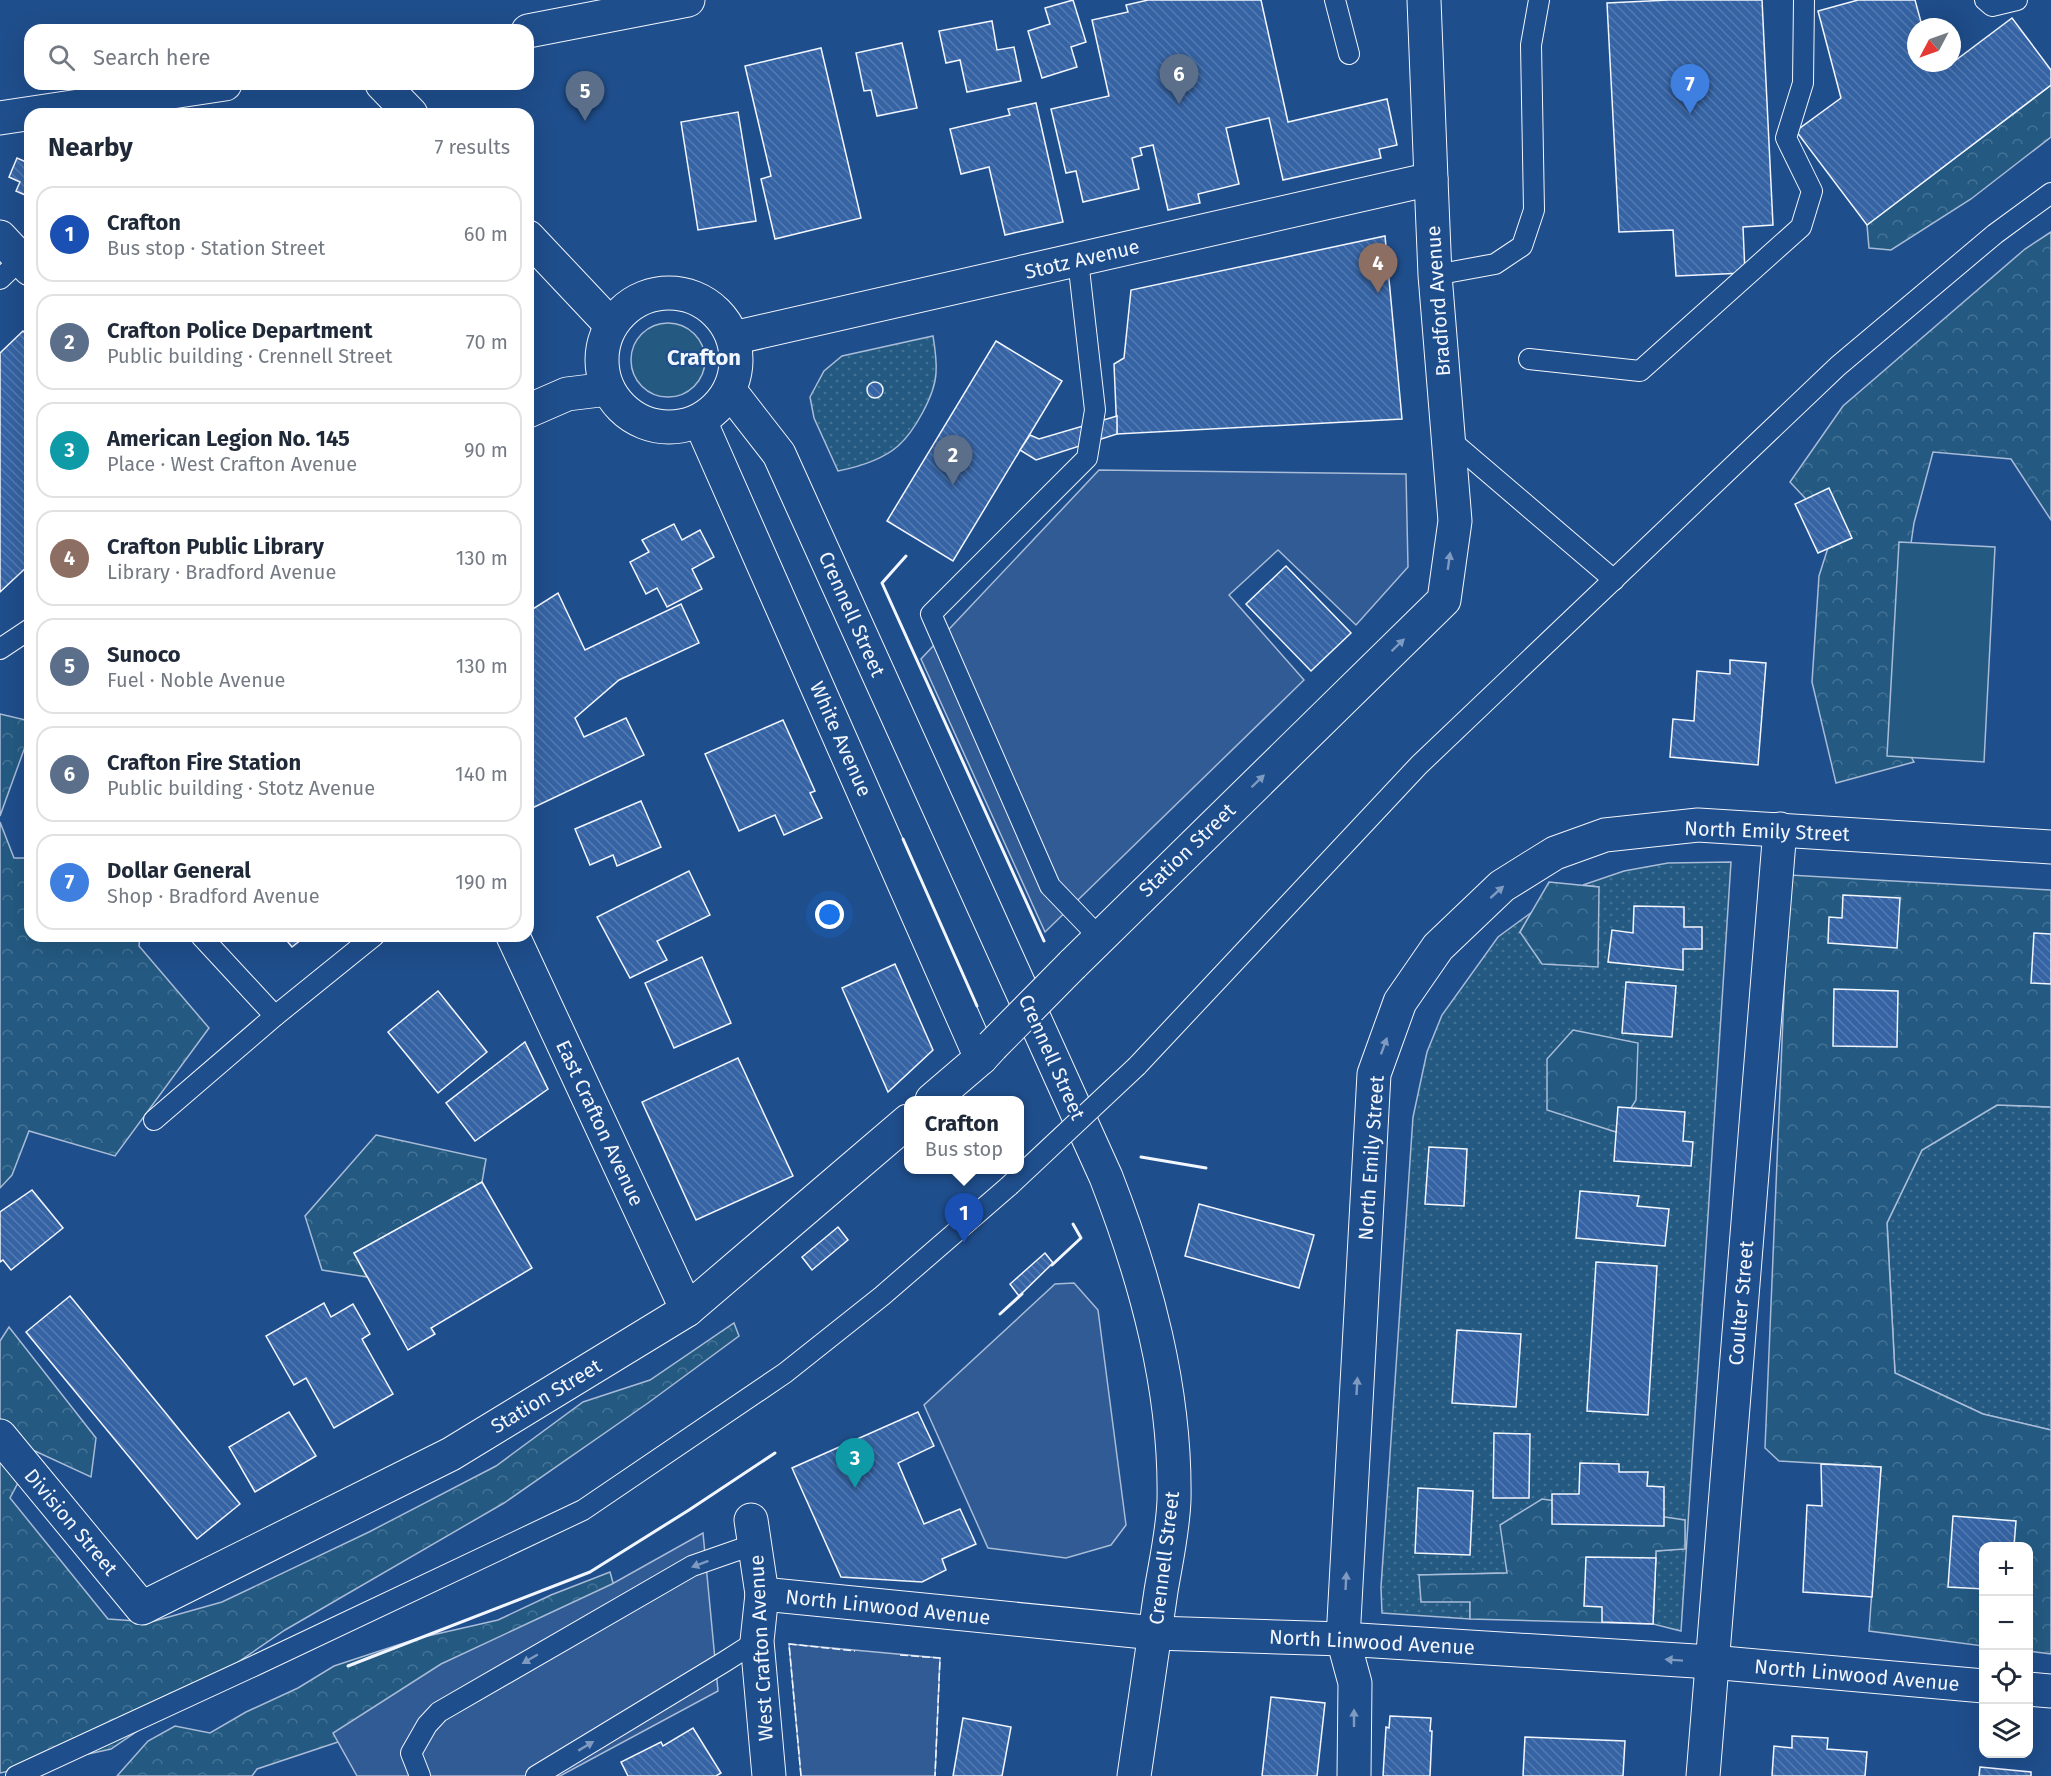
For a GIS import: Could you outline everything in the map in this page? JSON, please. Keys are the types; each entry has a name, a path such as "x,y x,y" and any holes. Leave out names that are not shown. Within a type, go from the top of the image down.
{"street":[{"path":"534,30 688,0"},
{"name":"Bradford Avenue","path":"1424,0 1435,274 1455,521 1444,600"},
{"path":"66,108 185,90"},
{"path":"388,90 405,108"},
{"path":"0,118 24,114"},
{"name":"Stotz Avenue","path":"733,338 1431,179"},
{"path":"534,243 610,324"},
{"path":"669,292 692,296 712,307 728,325 733,338 736,347 736,370 730,391 717,408 700,421 679,427 657,427 637,420 620,407 608,388 601,368 602,346 610,324 626,307 646,295 669,292"},
{"path":"534,408 567,394 608,388"},
{"name":"Crennell Street","path":"730,391 779,454 1101,1166 1121,1215 1148,1301 1157,1335 1171,1418 1174,1502 1134,1776"},
{"name":"White Avenue","path":"700,421 987,1052"},
{"name":"Station Street","path":"938,1096 987,1052 1098,937 1444,600"},
{"name":"North Emily Street","path":"1354,1776 1355,1683 1343,1639 1374,1074 1400,1002 1438,946 1502,886 1555,853 1605,836 1688,826 1780,829 2051,846"},
{"name":"Coulter Street","path":"1703,1776 1780,829"},
{"name":"East Crafton Avenue","path":"516,942 687,1310"},
{"name":"Station Street","path":"142,1608 451,1454 687,1310 904,1125"},
{"name":"Division Street","path":"0,1436 142,1608"},
{"name":"West Crafton Avenue","path":"753,1532 762,1594 757,1641 769,1776"},
{"name":"North Linwood Avenue","path":"762,1594 1155,1633 1343,1639 1711,1662 1979,1686"},
{"path":"2033,1689 2051,1691"}],"lane":[{"path":"1335,0 1349,54"},
{"path":"1435,274 1495,264 1522,246 1534,210 1531,45 1539,0"},
{"path":"1529,359 1640,370 1802,227 1812,191 1786,138 1803,83 1804,0"},
{"path":"1984,0 1992,6 2017,0"},
{"path":"1024,1172 1137,1066 1419,765 1838,366 1995,234 2051,193"},
{"path":"1078,260 1095,410 1087,458 931,614 1050,886 1098,937"},
{"path":"1448,438 1614,580"},
{"path":"0,649 24,633"},
{"path":"207,942 275,1016"},
{"path":"154,1120 275,1016 367,942"},
{"path":"16,1776 583,1510 785,1373 882,1296 1022,1174"},
{"path":"420,1776 411,1753 427,1725 439,1712 753,1532"},
{"path":"536,1776 757,1641"}],"green space":[{"path":"2051,85 2051,137 1971,199 1891,250 1869,248 1867,225"},
{"path":"2051,232 2051,520 2011,459 1933,452 1914,523 1893,666 1890,720 1914,762 1836,783 1812,682 1819,576 1834,529 1790,482 1843,406 2025,249"},
{"path":"661,323 675,323 689,329 699,339 705,353 703,374 689,391 675,397 661,397 647,391 637,381 631,367 631,353 637,339 647,329"},
{"path":"933,336 936,363 935,382 928,402 911,432 898,446 885,455 862,465 838,471 814,418 810,397 824,371 842,356"},
{"path":"1899,542 1995,547 1984,762 1887,756"},
{"path":"0,714 24,720 24,750 0,816"},
{"path":"0,822 14,858 24,858 24,942 139,942 139,946 209,1028 115,1156 29,1131 12,1175 0,1188"},
{"path":"1731,862 1681,1631 1653,1624 1656,1551 1685,1548 1685,1520 1507,1573 1419,1575 1470,1602 1470,1619 1382,1613 1381,1587 1413,1117 1427,1052 1442,1015 1498,937 1532,912 1520,932 1598,887 1583,885 1624,871 1668,863"},
{"path":"1789,875 2051,890 2051,1107 1997,1105 1922,1150 1887,1223 1895,1373 1983,1414 2051,1430 2051,1654 2033,1652 2033,1542 1979,1542 1979,1645 1869,1631 1881,1467 1779,1461 1765,1448"},
{"path":"1549,882 1599,887 1598,967 1542,964 1520,932"},
{"path":"1573,1030 1638,1043 1636,1100 1616,1132 1547,1110 1547,1059"},
{"path":"1997,1105 2051,1107 2051,1430 1983,1414 1895,1373 1887,1223 1922,1150"},
{"path":"376,1135 486,1159 482,1182 354,1253 367,1277 322,1270 305,1216"},
{"path":"734,1323 739,1336 648,1403 504,1503 285,1630 111,1749 0,1773 0,1341 9,1327 96,1438 91,1477 35,1451 10,1498 108,1619 151,1622 222,1602 369,1532 496,1466 583,1402 650,1380"},
{"path":"1542,1499 1685,1520 1685,1549 1656,1551 1653,1624 1470,1619 1470,1602 1421,1602 1419,1575 1507,1573 1500,1525"},
{"path":"610,1572 615,1590 338,1742 257,1769 252,1776 117,1776 148,1741 175,1726 210,1733 246,1712 298,1688 334,1666 419,1638 498,1620 551,1595"}],"shaded area":[{"path":"1099,470 1406,474 1408,567 1356,625 1278,550 1229,595 1304,680 1045,932 921,659"},
{"path":"1074,1283 1098,1310 1126,1525 1111,1545 1066,1558 988,1548 924,1405 1055,1284"},
{"path":"703,1533 718,1691 560,1776 357,1776 333,1733 441,1664 612,1584"},
{"path":"789,1644 940,1658 935,1776 801,1776"}],"building":[{"path":"1073,0 1086,42 1071,47 1077,67 1042,78 1028,31 1050,24 1045,8"},
{"path":"1148,0 1261,0 1288,122 1387,99 1397,145 1379,149 1381,158 1283,180 1269,118 1226,128 1239,184 1198,194 1200,203 1168,210 1153,145 1140,148 1142,155 1132,158 1139,189 1083,202 1076,171 1066,173 1051,109 1109,96 1092,20 1128,12 1126,5"},
{"path":"1762,0 1773,225 1743,227 1745,273 1676,276 1673,230 1619,232 1607,3"},
{"path":"1858,0 1915,0 1920,18 1907,18 1907,72 1961,72 1961,56 2012,18 2051,70 2051,85 1867,225 1796,131 1841,98 1818,11"},
{"path":"992,21 997,50 1014,47 1021,81 967,92 960,60 946,63 939,31"},
{"path":"902,43 917,108 877,116 871,90 864,91 856,53"},
{"path":"821,48 861,218 775,239 761,179 771,176 745,66"},
{"path":"1036,103 1063,222 1005,235 989,167 961,174 950,129 1010,115 1008,109"},
{"path":"738,112 756,221 698,230 681,122"},
{"path":"17,158 24,161 24,194 16,191 20,182 9,177"},
{"path":"1385,236 1402,419 1117,434 1114,364 1124,358 1131,290"},
{"path":"24,332 24,570 0,592 0,353"},
{"path":"996,341 1062,381 953,561 887,521"},
{"path":"875,382 881,384 883,390 881,396 875,398 869,396 867,390 869,384"},
{"path":"1117,416 1117,434 1036,460 1020,450 1030,435 1039,439"},
{"path":"1829,488 1852,538 1818,553 1795,504"},
{"path":"674,524 682,540 700,530 714,557 692,569 702,589 667,607 657,588 646,594 630,562 649,552 642,540"},
{"path":"1286,566 1351,633 1311,671 1246,604"},
{"path":"558,593 585,650 681,604 699,643 619,680 575,718 584,737 626,718 644,755 534,807 534,608"},
{"path":"1730,660 1766,663 1758,765 1670,757 1673,719 1694,721 1697,671 1730,674"},
{"path":"783,720 815,791 810,793 822,818 784,835 775,815 739,831 705,754"},
{"path":"641,801 661,847 617,866 613,855 590,865 575,829"},
{"path":"689,871 710,915 657,941 667,960 630,978 597,917"},
{"path":"1843,895 1900,898 1897,948 1828,943 1829,917 1842,918"},
{"path":"1634,906 1684,907 1684,927 1702,927 1702,949 1683,949 1683,970 1608,962 1612,930 1633,933"},
{"path":"2034,933 2051,934 2051,984 2031,983"},
{"path":"288,942 298,942 292,947"},
{"path":"702,957 731,1023 674,1048 645,983"},
{"path":"895,964 933,1050 888,1092 842,988"},
{"path":"1626,982 1676,986 1672,1037 1622,1033"},
{"path":"1834,989 1898,991 1897,1047 1833,1046"},
{"path":"438,991 487,1052 438,1093 388,1032"},
{"path":"525,1042 548,1089 475,1141 446,1103"},
{"path":"738,1058 793,1176 696,1220 642,1102"},
{"path":"1618,1107 1685,1112 1683,1141 1693,1142 1691,1166 1614,1161"},
{"path":"1429,1147 1467,1149 1464,1206 1425,1204"},
{"path":"482,1182 532,1268 431,1328 435,1334 408,1350 354,1253"},
{"path":"32,1190 63,1228 11,1270 3,1260 0,1262 0,1212"},
{"path":"1580,1191 1639,1196 1637,1206 1669,1209 1665,1246 1576,1238"},
{"path":"1199,1204 1314,1235 1299,1288 1185,1256"},
{"path":"838,1227 848,1240 812,1270 802,1257"},
{"path":"1045,1253 1053,1263 1019,1296 1010,1284"},
{"path":"1596,1262 1657,1266 1648,1415 1587,1411"},
{"path":"70,1296 240,1504 197,1539 26,1332"},
{"path":"324,1303 331,1317 353,1304 370,1334 362,1339 393,1394 334,1428 306,1378 294,1385 266,1336"},
{"path":"1457,1330 1521,1334 1516,1407 1452,1403"},
{"path":"289,1412 316,1456 255,1492 229,1447"},
{"path":"918,1412 934,1446 898,1463 924,1524 960,1509 976,1544 942,1559 946,1570 922,1582 841,1577 792,1468"},
{"path":"1494,1433 1530,1434 1529,1498 1493,1498"},
{"path":"1580,1463 1619,1464 1619,1472 1648,1472 1647,1486 1664,1487 1664,1526 1552,1524 1552,1494 1579,1494"},
{"path":"1821,1464 1881,1467 1872,1597 1803,1592 1807,1505 1822,1506"},
{"path":"1418,1488 1473,1491 1470,1555 1415,1553"},
{"path":"1953,1516 2016,1521 2014,1542 1979,1542 1979,1589 1948,1587"},
{"path":"1586,1557 1656,1558 1653,1624 1602,1622 1602,1607 1584,1606"},
{"path":"1271,1697 1325,1703 1317,1776 1262,1776"},
{"path":"1390,1716 1431,1718 1430,1776 1383,1776 1386,1727 1389,1728"},
{"path":"963,1718 1011,1727 1002,1776 953,1776"},
{"path":"693,1728 721,1773 716,1776 628,1776 621,1762 661,1742 663,1746"},
{"path":"1792,1736 1828,1738 1827,1749 1867,1752 1865,1776 1772,1776 1774,1746 1792,1748"},
{"path":"1525,1737 1625,1741 1623,1776 1523,1776"},
{"path":"1980,1767 2031,1772 2031,1776 1979,1776"}],"fence":[{"path":"801,1776 789,1644 855,1651"},
{"path":"900,1655 940,1658 935,1776"}],"wall":[{"path":"906,556 882,583 1044,941"},
{"path":"903,839 977,1006"},
{"path":"1141,1157 1206,1168"},
{"path":"1052,1265 1081,1238 1073,1224"},
{"path":"1000,1314 1022,1294"},
{"path":"348,1666 590,1572 775,1453"}],"place":[{"name":"Crafton Fire Station","path":"1179,104"},
{"name":"Dollar General","path":"1690,114"},
{"name":"Sunoco","path":"585,121"},
{"name":"Crafton Public Library","path":"1378,293"},
{"name":"Crafton Police Department","path":"953,485"},
{"name":"Crafton","path":"964,1243"},
{"name":"American Legion No. 145","path":"855,1488"}],"district":[{"name":"Crafton","path":"704,357"}]}
